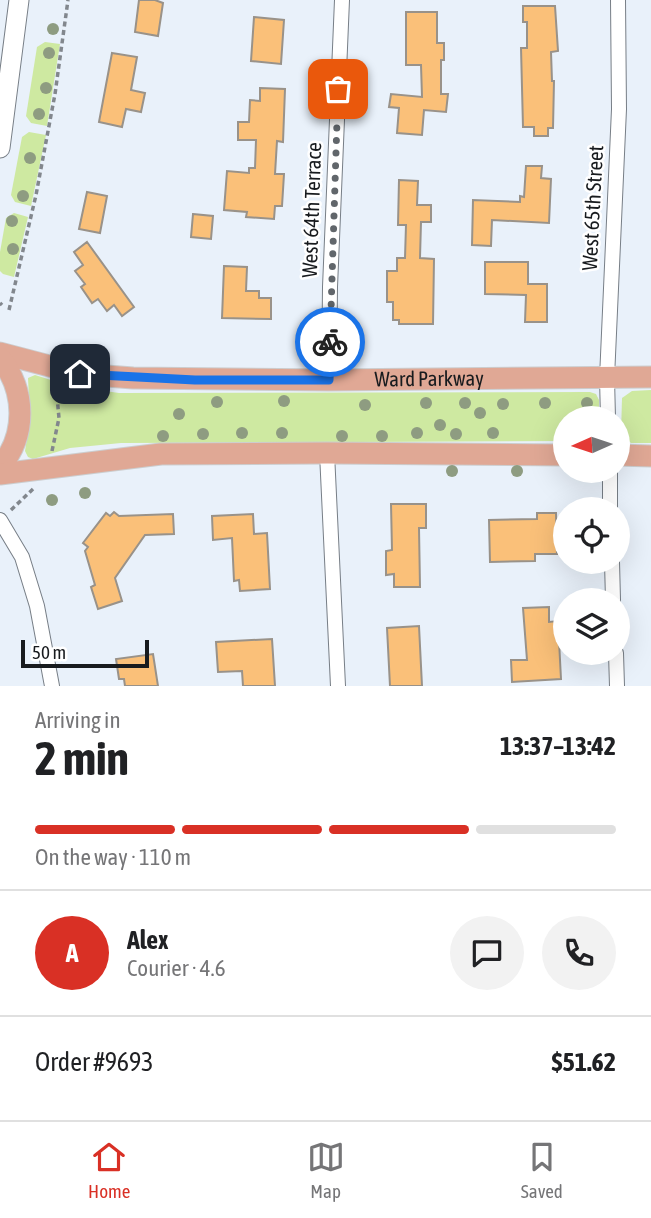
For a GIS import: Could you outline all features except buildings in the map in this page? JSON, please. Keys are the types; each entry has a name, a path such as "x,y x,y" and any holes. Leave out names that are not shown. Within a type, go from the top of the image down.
{"main road":[{"path":"0,148 19,0"},
{"name":"Ward Parkway","path":"0,353 80,374 195,380 651,377"},
{"path":"0,358 9,369 18,390 21,413 18,436 0,467"},
{"path":"0,474 161,454 553,455"},
{"path":"630,456 651,456"}],"street":[{"name":"West 64th Terrace","path":"329,380 330,287 342,0"},
{"name":"West 65th Street","path":"608,406 619,109 618,0"},
{"path":"327,453 338,686"},
{"path":"5,515 22,557 37,606 52,686"},
{"path":"616,665 617,686"}],"path":[{"path":"9,310 36,195 55,94 68,0"},
{"path":"51,455 60,418 55,382"},
{"path":"5,515 34,489"}],"green space":[{"path":"45,42 60,44 47,126 31,123 26,116 37,47"},
{"path":"29,132 46,135 31,206 15,202 11,195 22,137"},
{"path":"14,213 28,217 14,277 0,271 0,252 6,218"},
{"path":"35,375 70,386 119,393 590,392 596,394 599,406 553,406 553,441 121,443 70,448 33,459 28,457 25,451 30,420 28,378"},
{"path":"651,390 651,443 630,442 630,406 622,406 622,398 632,391"}],"way so far":[{"path":"330,342 338,89"}],"route":[{"path":"80,374 195,380 329,380 330,342"}]}
